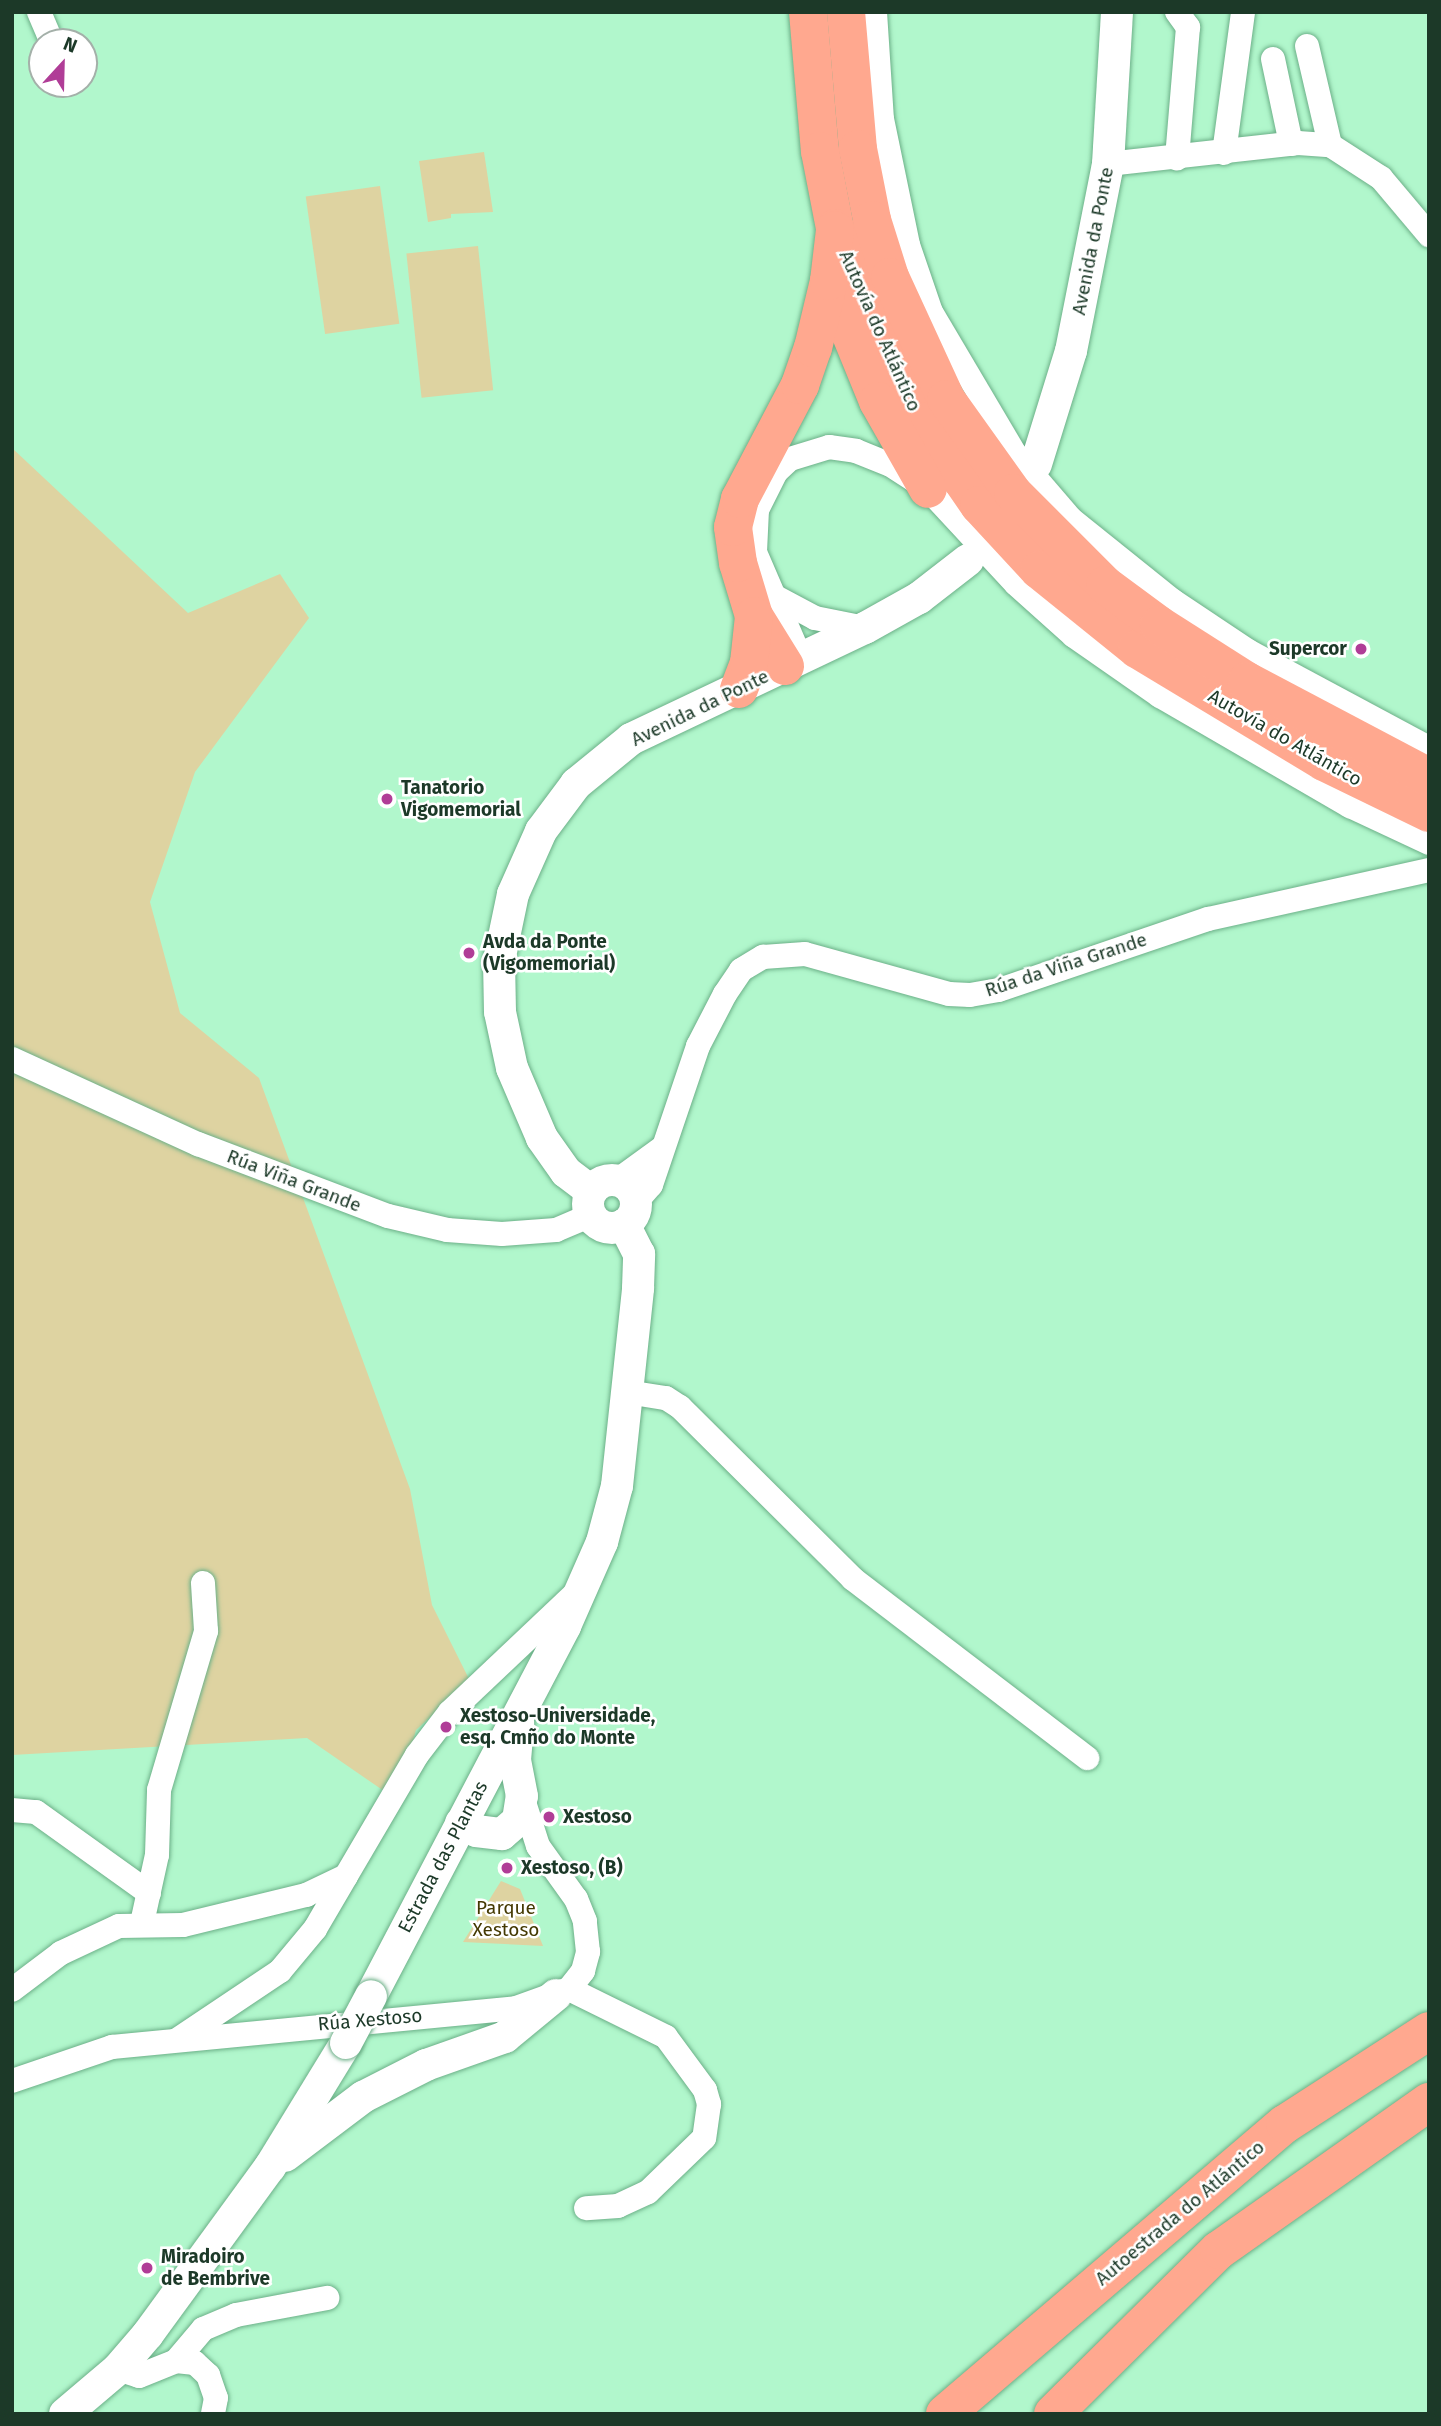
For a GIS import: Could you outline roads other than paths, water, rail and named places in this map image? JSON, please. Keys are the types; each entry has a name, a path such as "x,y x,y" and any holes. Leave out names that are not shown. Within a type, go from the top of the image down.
{"highway":[{"name":"Autovía do Atlántico","path":"808,12 820,151 835,228 884,348 921,421 979,505 1039,570 1093,617 1191,684 1324,762 1427,832"},
{"name":"Autovía do Atlántico","path":"846,12 858,149 872,220 890,277 946,399 1013,493 1105,585 1159,625 1247,681 1429,777"},
{"path":"793,662 738,563 733,527 740,499 800,385 829,281 835,228"},
{"path":"829,281 878,401 928,489"},
{"path":"739,689 749,663 763,606"},
{"path":"1285,2124 1429,2002"},
{"name":"Autoestrada do Atlántico","path":"945,2414 1285,2124 1429,2031"},
{"path":"1053,2414 1219,2250 1429,2102"}],"street":[{"path":"875,12 882,119 908,246 931,312 1015,454 1071,519 1173,601 1248,650 1429,748"},
{"name":"Avenida da Ponte","path":"1036,464 1071,351 1108,164 1116,12"},
{"path":"1177,12 1188,27 1177,159"},
{"path":"1224,153 1236,18"},
{"path":"1307,46 1330,145"},
{"path":"1273,59 1291,144"},
{"path":"1108,164 1177,159 1291,144 1330,145 1381,178 1429,235"},
{"path":"865,628 763,606 753,532 765,489 790,459 829,447 856,451 888,464 928,489 1016,584 1084,643 1171,702 1350,806 1427,832"},
{"name":"Avenida da Ponte","path":"612,1202 566,1172 542,1138 508,1056 500,1012 499,961 513,894 555,808 599,762 631,739 865,628 919,598 968,560"},
{"name":"Rúa da Viña Grande","path":"612,1202 651,1185 698,1046 725,994 741,970 763,957 805,954 949,994 970,995 999,990 1208,919 1424,871 1427,832"},
{"name":"Rúa Viña Grande","path":"12,1059 198,1144 388,1216 447,1230 502,1234 556,1230 612,1202"},
{"name":"Estrada das Plantas","path":"65,2414 118,2369 270,2167 346,2043 586,1583 617,1486 639,1254 612,1202"},
{"path":"627,1392 666,1398 680,1407 853,1579 1087,1758"},
{"path":"142,1923 157,1855 159,1790 206,1631 203,1583"},
{"path":"177,2040 280,1971 315,1929 417,1755 450,1712 586,1583"},
{"path":"270,2167 363,2097 426,2065 505,2037 563,1992 583,1971 588,1952 585,1921 576,1899 538,1846 521,1789 515,1760 520,1712"},
{"path":"491,1766 510,1771 521,1789 518,1820 502,1834"},
{"path":"12,1810 36,1812 149,1893"},
{"path":"461,1823 476,1831 502,1834 538,1846"},
{"path":"12,1990 61,1953 119,1926 142,1923 183,1925 306,1895 346,1875"},
{"path":"563,1992 666,2037 705,2090 709,2104 704,2138 648,2192 618,2206 586,2208"},
{"name":"Rúa Xestoso","path":"12,2081 112,2048 516,2008 563,1992"},
{"path":"118,2369 139,2376 176,2361 204,2329 236,2315 283,2303 327,2298"},
{"path":"176,2361 195,2363 208,2375 216,2398 213,2414"}],"place":[{"name":"Supercor","path":"1361,649"},
{"name":"Tanatorio Vigomemorial","path":"387,799"},
{"name":"Avda da Ponte (Vigomemorial)","path":"469,953"},
{"name":"Xestoso-Universidade, esq. Cmño do Monte","path":"446,1727"},
{"name":"Xestoso","path":"549,1817"},
{"name":"Xestoso, (B)","path":"507,1868"},
{"name":"Miradoiro de Bembrive","path":"147,2268"}],"park label":[{"name":"Parque Xestoso","path":"506,1919"}]}
